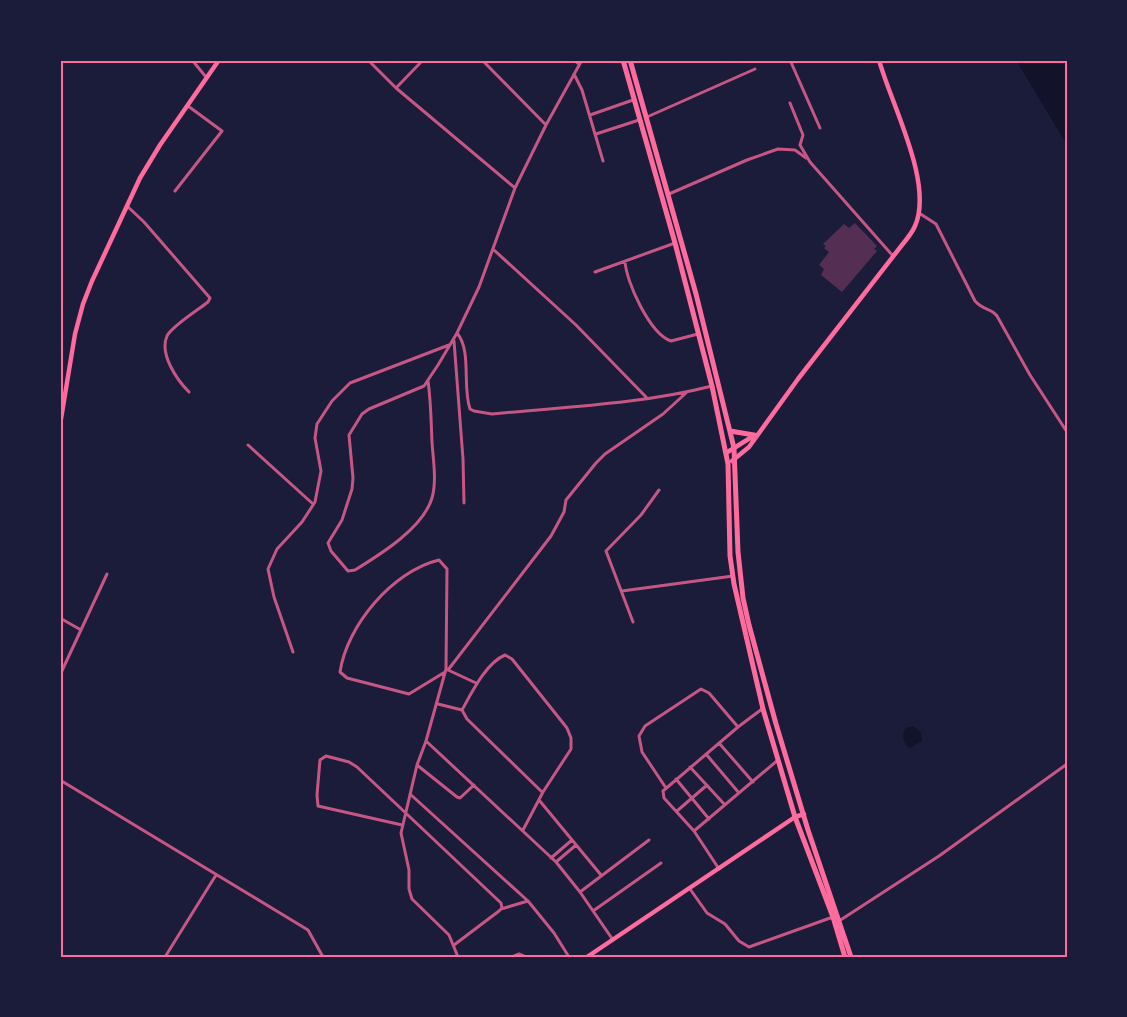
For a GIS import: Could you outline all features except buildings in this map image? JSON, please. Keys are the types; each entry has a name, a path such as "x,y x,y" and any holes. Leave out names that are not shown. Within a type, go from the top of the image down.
{"highway":[{"path":"622,60 667,195 696,294 734,448 738,552 743,598 776,724 851,957"},
{"path":"630,60 642,119 712,386 726,453 733,576 763,709 795,817 833,917 845,957"},
{"path":"730,431 756,434"}],"main road":[{"path":"60,425 71,353 83,304 127,206 151,160 219,60"},
{"path":"728,464 749,447 756,434 911,233 919,213 917,170 879,60"},
{"path":"726,453 756,434"},
{"path":"587,957 795,817 804,814"}],"street":[{"path":"192,60 208,78"},
{"path":"368,60 396,88 515,188"},
{"path":"396,88 423,60"},
{"path":"482,60 546,125"},
{"path":"574,60 579,64"},
{"path":"428,381 434,471 432,498 423,514 392,545 355,570 348,571 331,551 328,543 342,520 352,489 349,441 351,431 362,414 369,409 419,389 428,381 457,333 494,250 515,188 582,60"},
{"path":"790,60 820,128"},
{"path":"596,134 642,119 755,69"},
{"path":"574,74 582,90 603,161"},
{"path":"590,115 634,99"},
{"path":"790,103 803,135 800,145 810,162"},
{"path":"175,191 222,131 188,106"},
{"path":"667,195 778,149 795,150 810,162 893,256"},
{"path":"127,206 144,222 210,298 168,334 165,344 166,356 171,368 189,392"},
{"path":"919,213 936,224 975,301 983,309 992,310 997,316 1030,375 1067,432"},
{"path":"595,272 675,243"},
{"path":"494,250 576,325 646,397"},
{"path":"625,261 643,312 667,340 677,340 698,334"},
{"path":"457,333 464,343 467,397 470,409 474,411 492,414 686,393 712,386"},
{"path":"454,339 464,503"},
{"path":"292,652 268,569 277,549 314,505 321,471 315,430 319,419 332,401 350,383 451,344"},
{"path":"458,957 449,935 412,899 402,825 417,765 447,671 447,569 439,560 426,563 401,580 376,601 349,640 340,672 357,681 409,694 447,671 551,536 564,512 566,500 596,463 605,454 663,414 686,393"},
{"path":"248,444 314,505"},
{"path":"633,622 606,551 641,515 659,490"},
{"path":"60,675 107,574"},
{"path":"622,591 733,576"},
{"path":"60,618 81,630"},
{"path":"462,710 476,683 497,659 502,655 508,656 567,728 572,738 571,749 543,792 523,830"},
{"path":"447,671 476,683"},
{"path":"666,788 642,752 639,732 645,726 700,689 709,693 738,727"},
{"path":"438,704 462,710 467,719 543,792"},
{"path":"719,869 694,831 663,795 666,788 676,779 763,709"},
{"path":"426,741 556,862 613,940"},
{"path":"720,743 753,782"},
{"path":"706,754 739,794"},
{"path":"402,825 318,806 320,760 326,756 353,764 501,903 501,909"},
{"path":"694,831 778,760"},
{"path":"839,921 939,856 1067,764"},
{"path":"417,765 457,797 460,798 474,785"},
{"path":"690,767 725,805"},
{"path":"676,779 709,819"},
{"path":"60,780 308,930 322,956"},
{"path":"677,811 707,785"},
{"path":"410,794 528,901 554,933 569,957"},
{"path":"539,800 601,875"},
{"path":"551,858 572,840"},
{"path":"580,892 649,840"},
{"path":"556,862 576,845"},
{"path":"593,911 661,862"},
{"path":"165,957 216,875"},
{"path":"690,889 707,913 725,924 740,941 749,947 833,917"},
{"path":"454,945 501,909 528,901"},
{"path":"512,957 519,954 526,957"}],"shaded area":[{"path":"1016,60 1067,60 1067,145"},
{"path":"913,726 921,733 922,741 909,748 903,736 906,728"}]}
